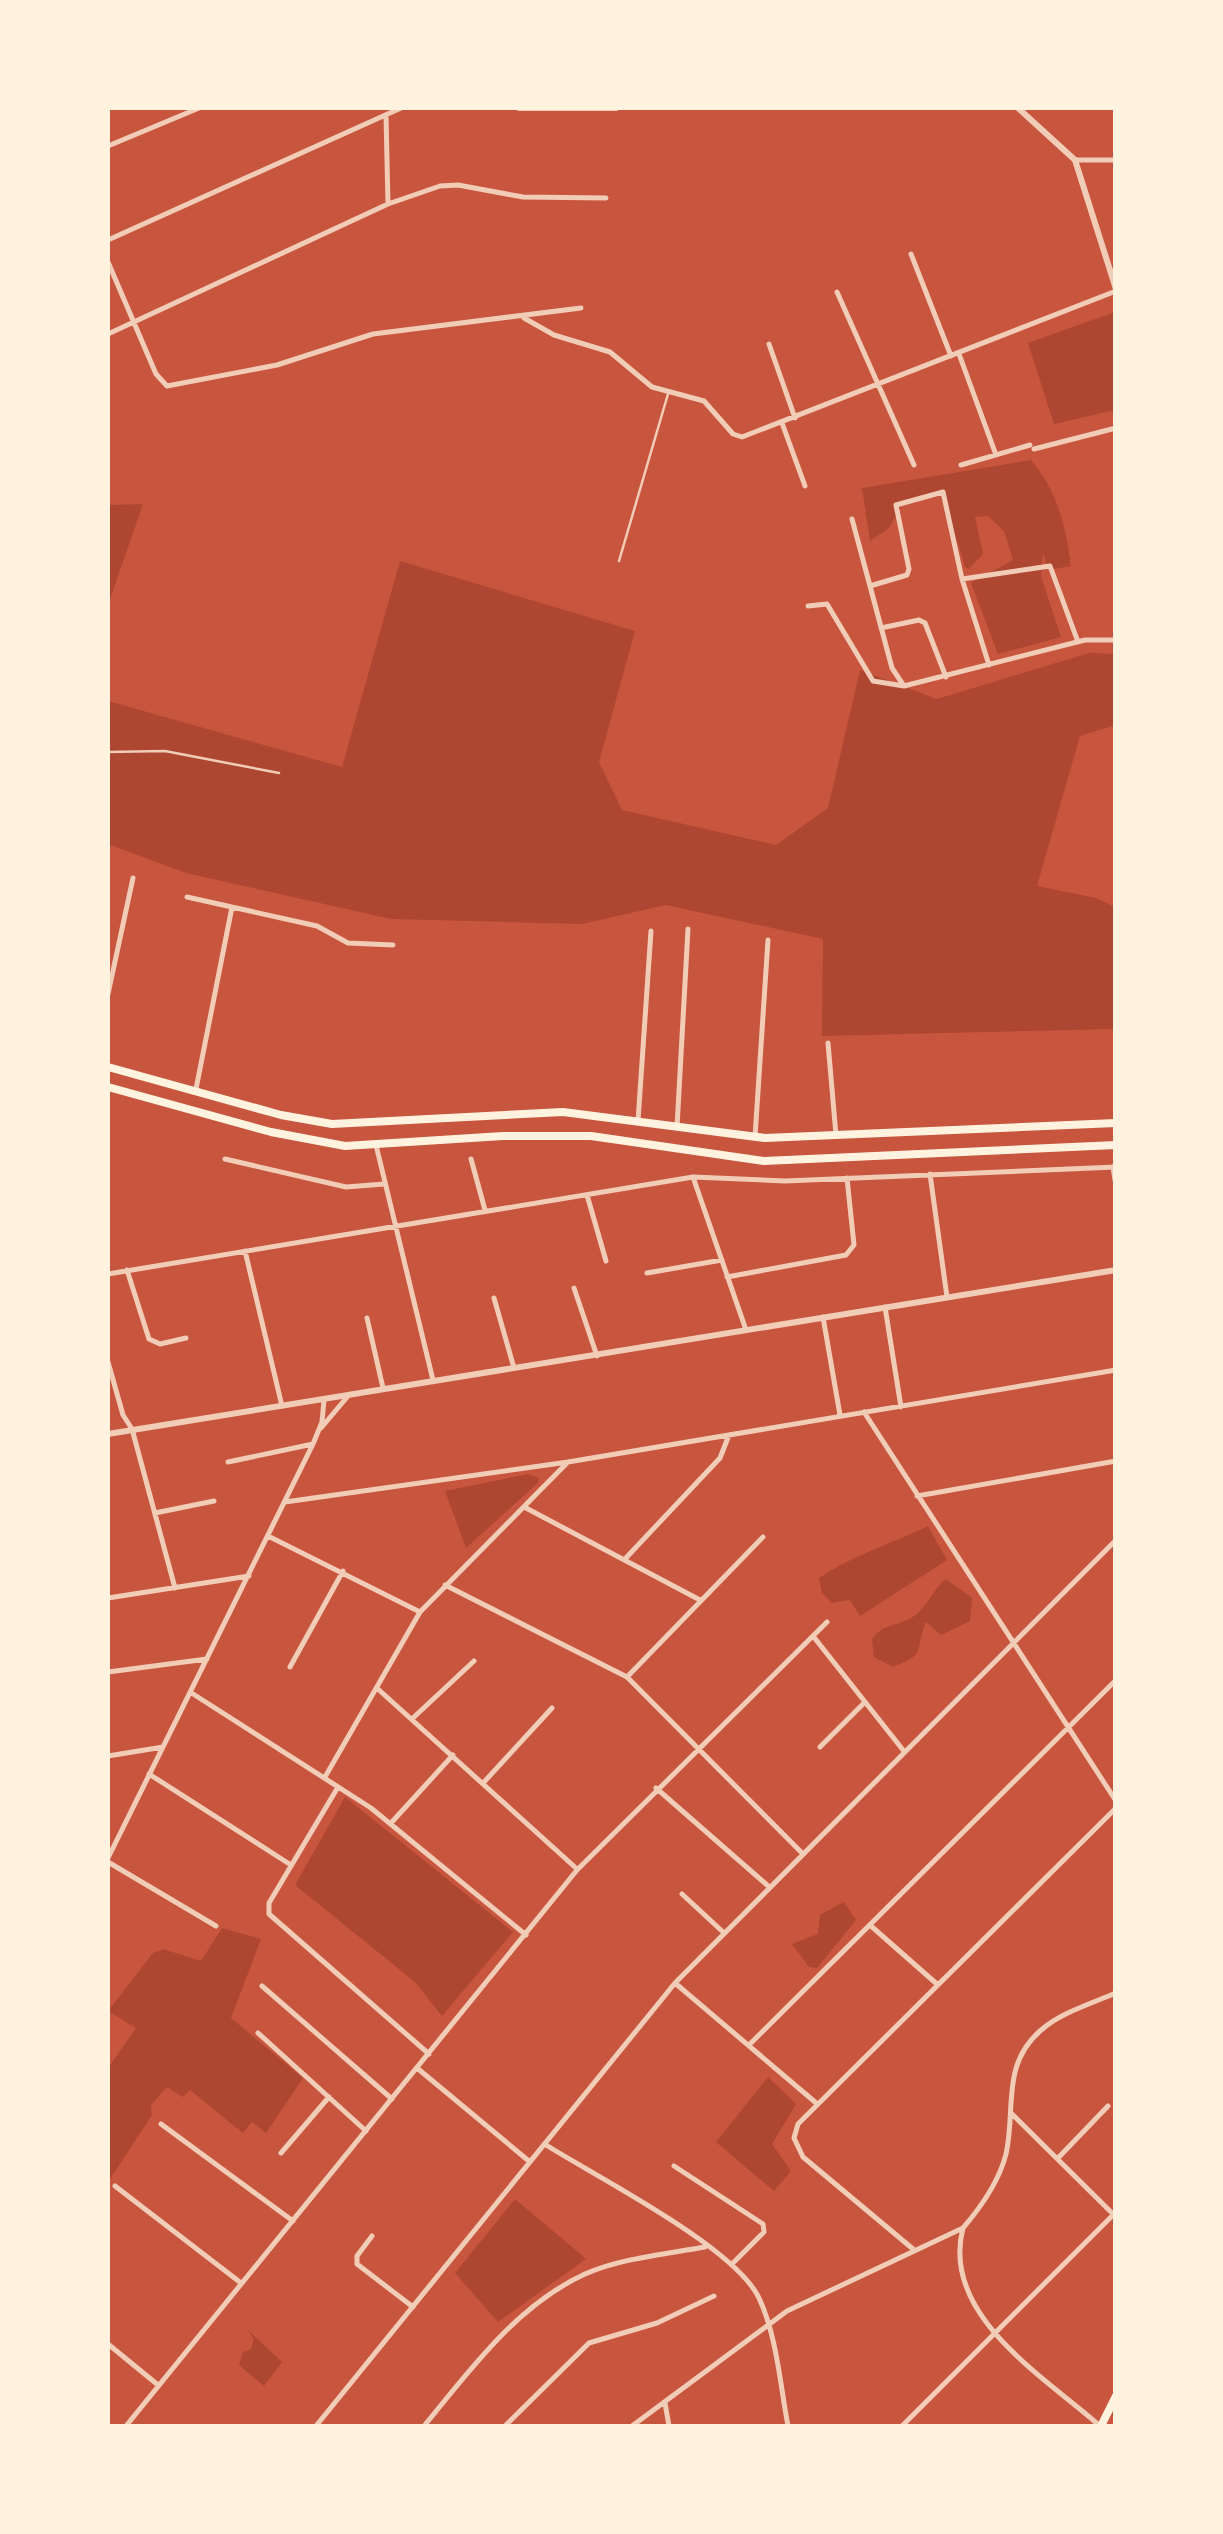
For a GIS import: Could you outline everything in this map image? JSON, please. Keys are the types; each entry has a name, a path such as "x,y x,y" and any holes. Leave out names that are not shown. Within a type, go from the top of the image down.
{"main road":[{"path":"108,1068 281,1115 332,1124 538,1111 755,1138 1116,1123"},
{"path":"108,1087 306,1140 376,1145 564,1135 634,1140 764,1161 1116,1146"},
{"path":"930,1130 931,1155"},
{"path":"1101,2426 1116,2396"}],"street":[{"path":"108,146 198,108"},
{"path":"108,240 402,108"},
{"path":"519,108 616,108"},
{"path":"524,318 554,335 610,352 652,386 704,402 733,434 742,437 1116,290 1075,160 1018,108"},
{"path":"386,115 388,204"},
{"path":"1075,160 1116,160"},
{"path":"108,334 388,204 458,185 524,197 606,198"},
{"path":"911,254 996,455"},
{"path":"108,262 159,380 174,386 277,365 373,334 580,308"},
{"path":"837,292 914,466"},
{"path":"769,344 795,418"},
{"path":"782,423 805,486"},
{"path":"961,465 1116,428"},
{"path":"870,586 907,575 909,570 896,504 940,491 945,495 962,579 990,665"},
{"path":"852,519 895,677 904,686"},
{"path":"962,579 1050,566 1078,642"},
{"path":"808,606 826,604 873,680 904,686 1078,642 1116,640"},
{"path":"881,628 919,620 925,623 946,678"},
{"path":"108,994 133,878"},
{"path":"187,897 317,926 348,942 393,945"},
{"path":"196,1089 232,908"},
{"path":"677,1127 688,929"},
{"path":"638,1121 651,931"},
{"path":"755,1138 768,940"},
{"path":"828,1043 836,1135"},
{"path":"376,1145 434,1384"},
{"path":"471,1159 486,1210"},
{"path":"225,1160 346,1187 384,1184"},
{"path":"108,1274 693,1177 785,1181 1114,1167 1116,1186"},
{"path":"930,1174 947,1297"},
{"path":"693,1177 746,1330"},
{"path":"728,1277 843,1257 854,1245 847,1178"},
{"path":"587,1195 606,1262"},
{"path":"245,1251 282,1406"},
{"path":"648,1273 722,1260"},
{"path":"127,1270 148,1339 160,1344 186,1338"},
{"path":"108,1434 434,1384 1116,1270"},
{"path":"574,1288 597,1356"},
{"path":"494,1298 514,1370"},
{"path":"886,1307 901,1406"},
{"path":"824,1317 840,1415"},
{"path":"366,1318 383,1391"},
{"path":"108,1362 124,1415 132,1428 175,1588"},
{"path":"286,1502 568,1462 1116,1370"},
{"path":"216,1926 108,1860 320,1430 348,1396"},
{"path":"320,1430 324,1400"},
{"path":"864,1412 1116,1805 815,2102 798,2124 796,2149 913,2249"},
{"path":"624,1560 720,1458 729,1435"},
{"path":"228,1462 313,1444"},
{"path":"916,1496 1116,1460"},
{"path":"324,1778 379,1690 420,1612 568,1462"},
{"path":"155,1513 214,1501"},
{"path":"526,1508 700,1600"},
{"path":"268,1536 420,1612"},
{"path":"627,1677 764,1537"},
{"path":"316,2426 674,1983 1116,1540"},
{"path":"290,1667 343,1572"},
{"path":"108,1598 248,1576"},
{"path":"445,1586 627,1677 801,1852"},
{"path":"126,2426 578,1870 656,1788 827,1622"},
{"path":"813,1636 903,1750"},
{"path":"108,1672 207,1659"},
{"path":"414,1718 474,1661"},
{"path":"750,2044 1116,1680"},
{"path":"379,1690 578,1870"},
{"path":"190,1692 391,1823 526,1936"},
{"path":"820,1747 863,1704"},
{"path":"484,1782 552,1708"},
{"path":"108,1756 163,1747"},
{"path":"391,1823 454,1755"},
{"path":"149,1774 291,1866"},
{"path":"338,1787 269,1902 270,1917 429,2054"},
{"path":"656,1788 768,1886"},
{"path":"682,1894 723,1932"},
{"path":"872,1926 938,1984"},
{"path":"674,1983 815,2102"},
{"path":"262,1986 392,2099"},
{"path":"1101,2426 994,2331 976,2309 964,2284 959,2253 963,2228 998,2175 1005,2156 1013,2074 1036,2034 1065,2015 1116,1993"},
{"path":"258,2033 366,2131"},
{"path":"417,2068 530,2162"},
{"path":"282,2153 328,2097"},
{"path":"1058,2157 1108,2106"},
{"path":"902,2426 1115,2214 1010,2112"},
{"path":"161,2124 293,2220"},
{"path":"545,2145 708,2246 750,2282 769,2324 788,2426"},
{"path":"674,2166 763,2224 764,2232 732,2264"},
{"path":"115,2186 242,2284"},
{"path":"632,2426 806,2300 963,2228"},
{"path":"372,2236 357,2256 356,2264 413,2307"},
{"path":"424,2426 494,2344 557,2290 586,2274 620,2264 708,2246"},
{"path":"504,2426 589,2343 656,2323 714,2296"},
{"path":"108,2344 158,2385"},
{"path":"664,2403 669,2426"}],"lane":[{"path":"619,561 668,392"},
{"path":"108,752 165,751 279,773"}],"shaded area":[{"path":"1115,312 1115,410 1054,424 1028,343"},
{"path":"1031,460 1054,496 1069,551 1071,566 1048,570 1043,553 1041,576 1061,637 998,654 971,583 1013,560 1004,531 988,516 975,517 983,554 969,569 965,567 943,495 902,505 889,528 870,541 862,488"},
{"path":"143,504 108,605 108,505"},
{"path":"400,561 635,631 599,762 622,810 776,845 828,808 860,670 937,699 1089,653 1115,654 1115,725 1080,736 1037,886 1096,898 1115,907 1115,1029 822,1036 823,939 666,905 582,924 391,919 186,873 108,844 108,701 342,767"},
{"path":"528,1474 539,1478 538,1483 466,1548 445,1491"},
{"path":"928,1526 947,1560 860,1616 850,1600 832,1603 822,1593 819,1578"},
{"path":"946,1579 972,1598 970,1621 941,1635 926,1622 916,1654 893,1667 874,1657 872,1639 919,1612"},
{"path":"345,1797 513,1932 442,2016 415,1982 295,1885"},
{"path":"844,1902 856,1920 817,1968 809,1967 792,1944 818,1934 820,1915"},
{"path":"222,1928 261,1939 231,2018 303,2078 266,2133 252,2122 243,2133 190,2090 183,2097 167,2087 151,2105 152,2115 108,2182 108,2068 136,2028 108,2011 153,1953 163,1949 201,1961"},
{"path":"768,2077 796,2104 772,2144 791,2171 774,2191 716,2142"},
{"path":"515,2199 586,2259 498,2322 455,2273"},
{"path":"248,2330 282,2362 264,2386 239,2365 243,2352 251,2349 254,2339"}]}
